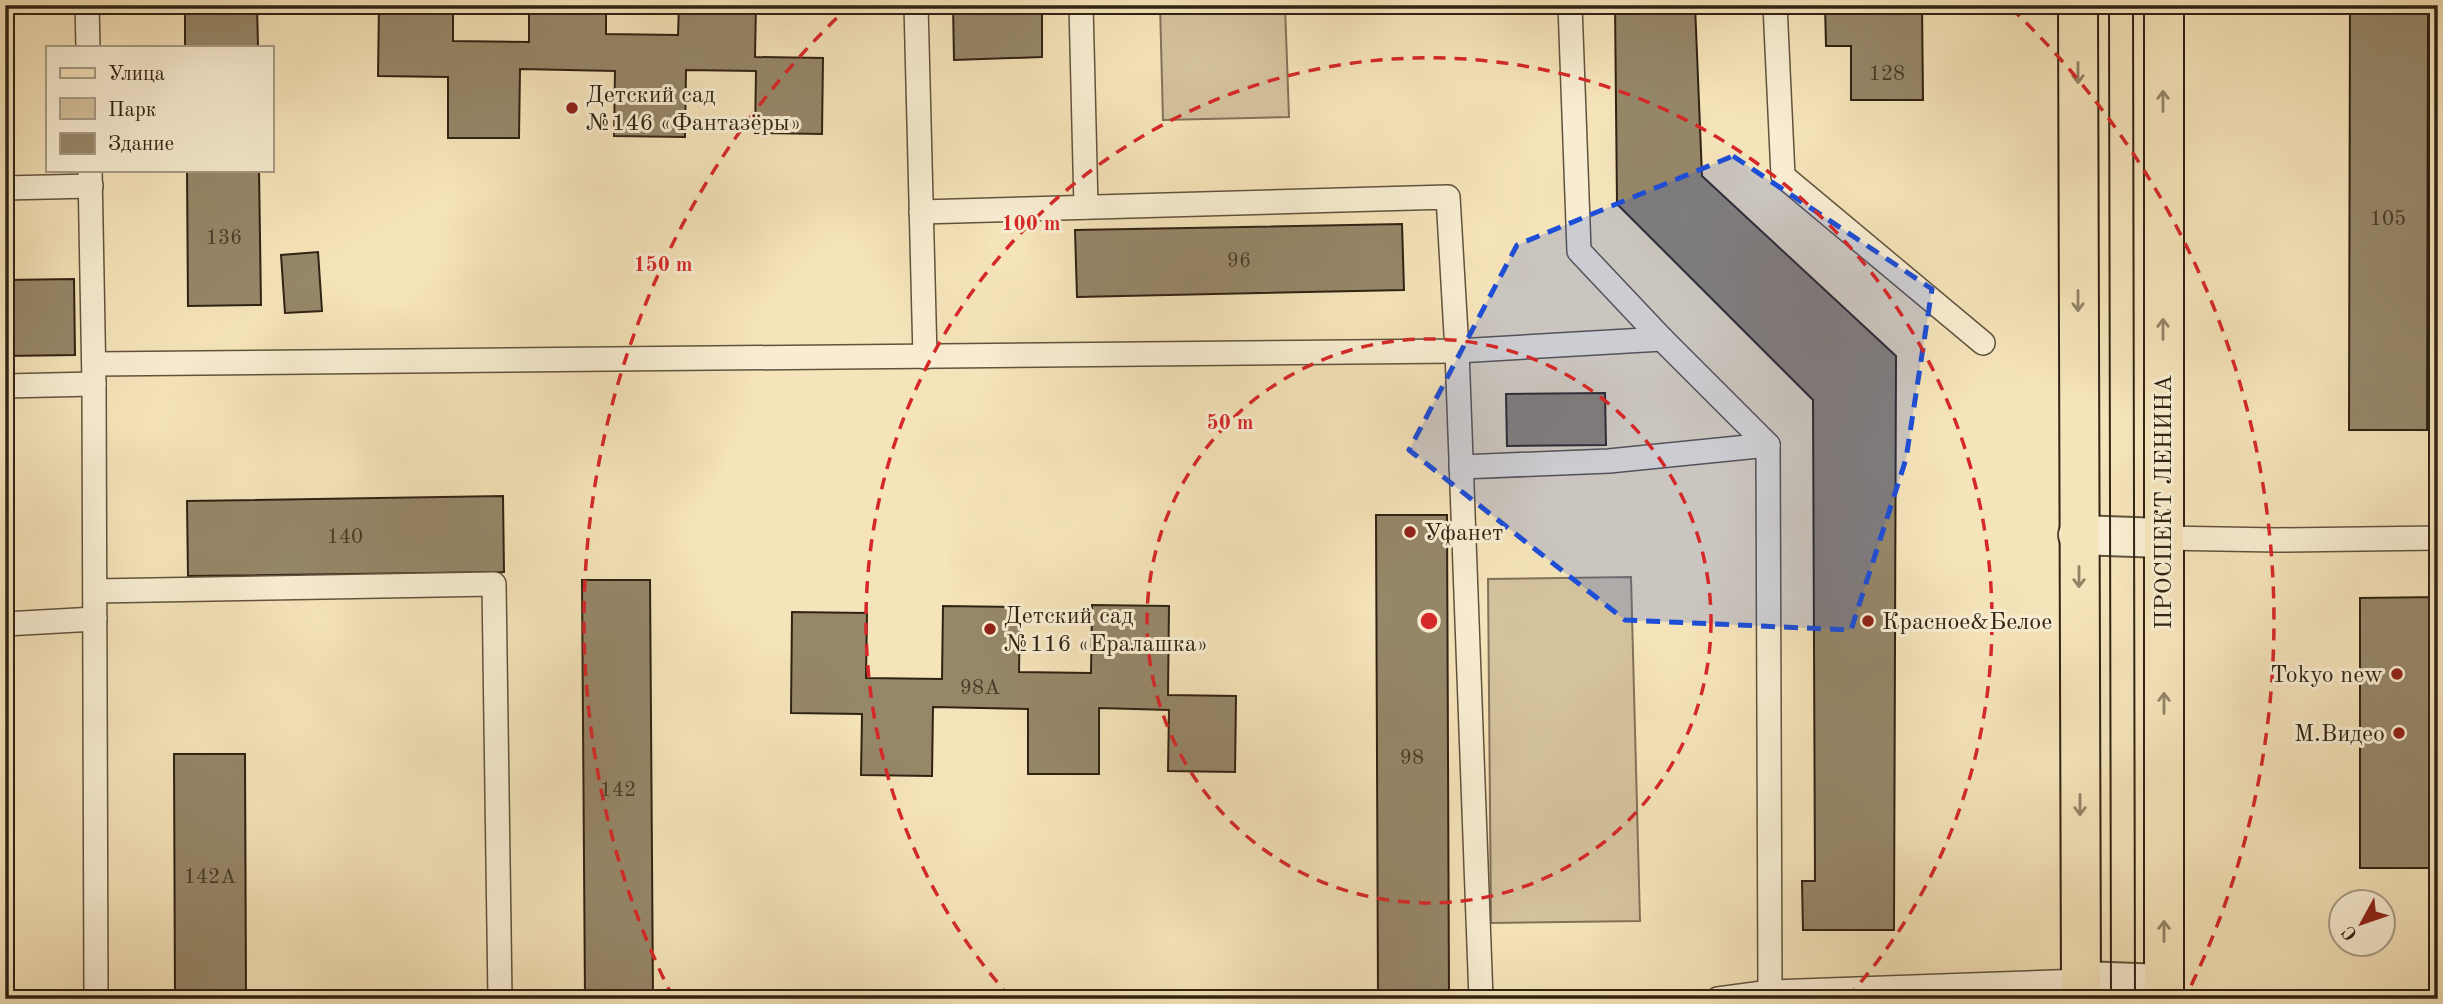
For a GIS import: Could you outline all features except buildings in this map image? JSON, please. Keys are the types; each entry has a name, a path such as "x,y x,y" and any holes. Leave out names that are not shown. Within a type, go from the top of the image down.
{"main road":[{"path":"2078,5 2081,990"},
{"name":"ПРОСПЕКТ ЛЕНИНА","path":"2164,5 2164,991"}],"street":[{"path":"2078,535 2162,538"},
{"path":"2081,990 2164,991"}],"lane":[{"path":"87,5 88,46"},
{"path":"916,5 925,357"},
{"path":"1081,5 1086,207"},
{"path":"1570,5 1579,251 1662,340 1768,444 1770,992"},
{"path":"1775,5 1783,176 1983,344"},
{"path":"5,188 90,178 94,374 96,999"},
{"path":"921,212 1448,197 1457,351 1481,999"},
{"path":"5,386 94,374 925,357 1457,351 1662,340"},
{"path":"1461,467 1609,461 1768,444"},
{"path":"2162,538 2438,538"},
{"path":"94,591 494,584 500,999"},
{"path":"5,624 95,619"},
{"path":"1718,999 1770,992 2081,990"}],"highlighted area":[{"path":"1733,156 1932,289 1906,459 1851,630 1625,620 1409,450 1517,245"}],"green space":[{"path":"1160,5 1285,5 1289,117 1163,120"},
{"path":"1631,577 1640,921 1491,923 1488,579"}],"tram line":[{"path":"2109,5 2111,999"},
{"path":"2133,5 2135,999"}],"place":[{"name":"Детский сад №146 «Фантазёры»","path":"572,108"},
{"name":"Уфанет","path":"1410,532"},
{"name":"Красное&Белое","path":"1868,621"},
{"name":"Детский сад №116 «Ералашка»","path":"990,629"},
{"name":"Tokyo new","path":"2397,674"},
{"name":"М.Видео","path":"2399,733"}]}
